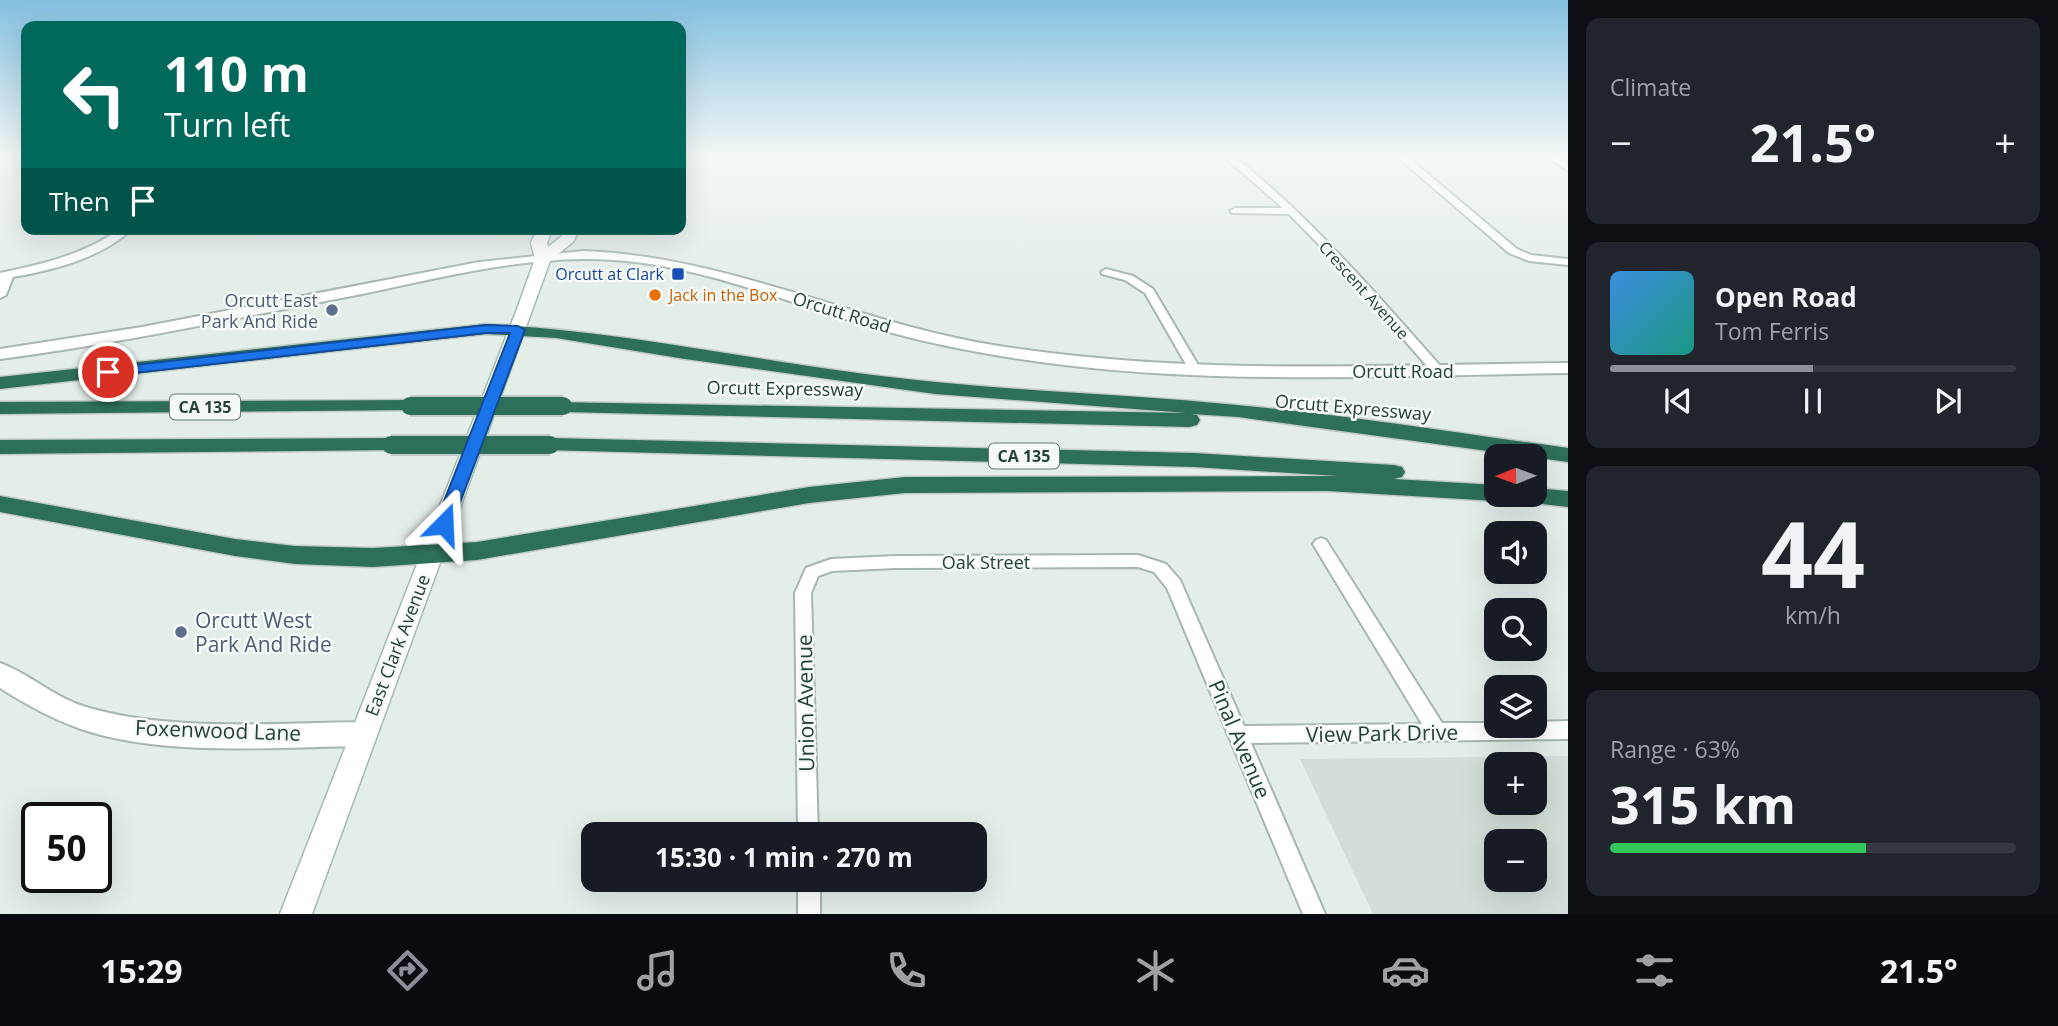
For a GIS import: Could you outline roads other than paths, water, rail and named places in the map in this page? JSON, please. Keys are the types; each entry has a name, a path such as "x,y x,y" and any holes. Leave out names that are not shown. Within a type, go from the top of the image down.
{"highway":[{"path":"0,383 486,329 518,330 556,333 935,388 1238,411 1401,432"},
{"name":"Orcutt Expressway","path":"0,408 563,406 1246,422 1401,432 1568,455"},
{"name":"CA 135","path":"0,447 550,445 1208,461 1334,467 1484,482"},
{"path":"0,504 272,553 432,556 809,495 905,485 1327,482 1484,492"},
{"path":"1547,492 1568,496"},
{"path":"1547,496 1568,496"}],"main road":[{"name":"East Clark Avenue","path":"542,235 539,243 543,259"},
{"name":"East Clark Avenue","path":"296,914 543,259 570,235"}],"street":[{"name":"Crescent Avenue","path":"1277,197 1439,372"},
{"path":"1448,197 1513,251 1529,258 1568,262"},
{"path":"1235,211 1292,211"},
{"path":"0,295 5,275 83,255 110,243 120,235"},
{"name":"Orcutt Road","path":"0,354 89,341 501,262 585,255 693,266 858,319 945,341 1084,363 1195,370 1439,372 1568,368"},
{"path":"1106,272 1129,278 1149,291 1195,370"},
{"path":"1321,544 1437,732"},
{"name":"Oak Street","path":"811,572 831,565 895,562 1138,561 1160,568"},
{"name":"Pinal Avenue","path":"1160,568 1174,585 1314,914"},
{"name":"Union Avenue","path":"808,822 803,593 811,572"},
{"name":"Foxenwood Lane","path":"0,674 88,720 150,730 199,733 363,734"},
{"name":"View Park Drive","path":"1238,735 1568,730"},
{"path":"809,892 809,914"}],"place":[{"name":"Orcutt at Clark","path":"678,274"},
{"name":"Jack in the Box","path":"655,295"},
{"name":"Orcutt East Park And Ride","path":"332,310"},
{"name":"Orcutt West Park And Ride","path":"181,632"}]}
